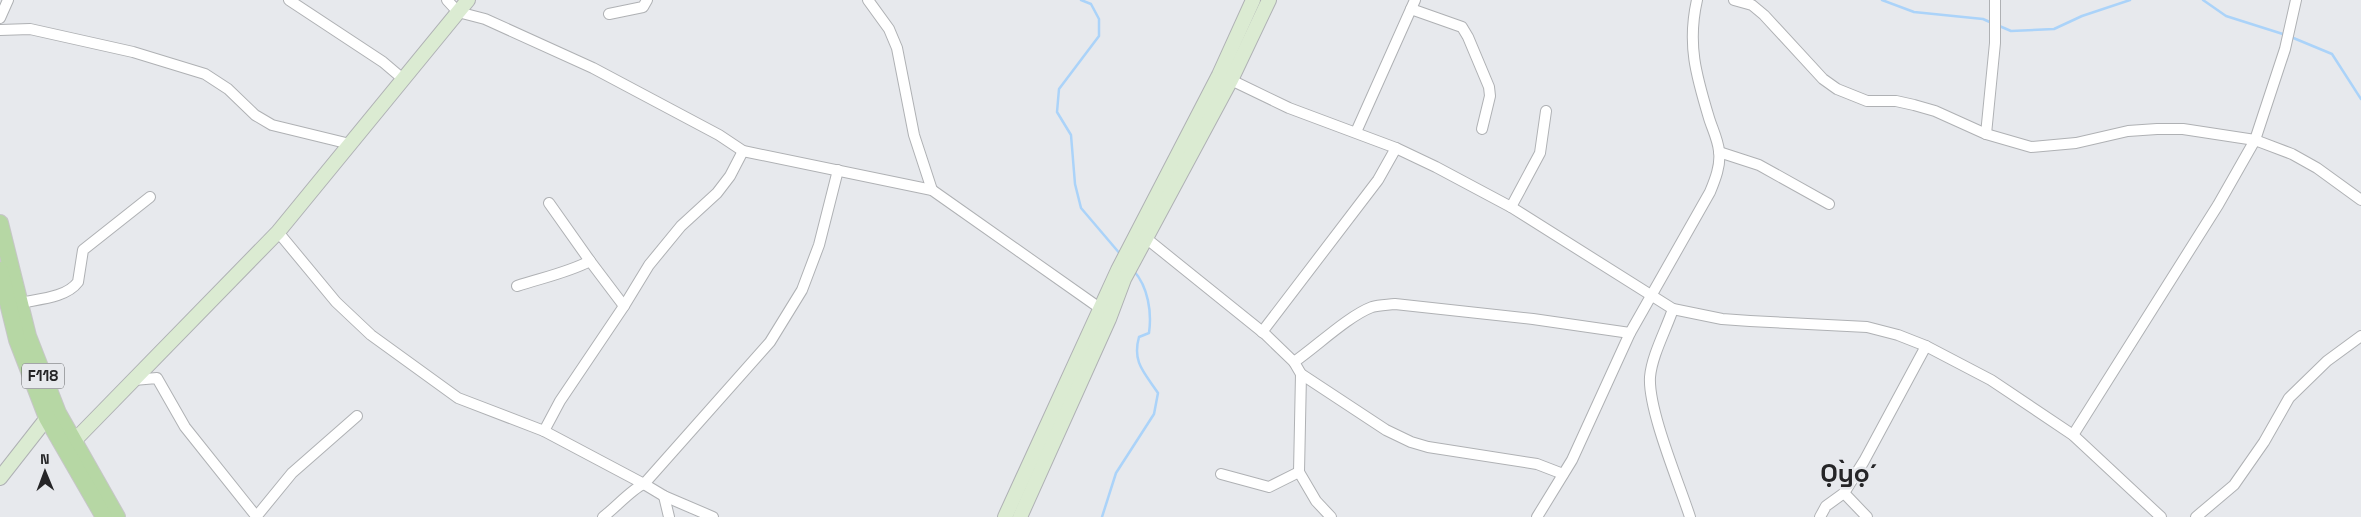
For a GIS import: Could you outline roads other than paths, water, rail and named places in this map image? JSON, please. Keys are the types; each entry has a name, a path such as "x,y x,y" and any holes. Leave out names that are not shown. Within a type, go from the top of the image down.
{"main road":[{"path":"74,441 278,232 468,0"},
{"path":"1020,517 1038,464 1102,309 1136,250 1165,193 1253,0"},
{"path":"1136,250 1147,238 1165,193 1231,80 1269,0"},
{"name":"F118","path":"0,223 28,336 58,413 117,517"},
{"name":"F118","path":"0,270 6,322 18,340 47,418 104,517"},
{"path":"1005,517 1038,464 1109,319 1121,274"},
{"path":"0,478 47,418"}],"street":[{"path":"0,18 8,0"},
{"path":"289,0 383,62 403,79"},
{"path":"447,0 458,12 485,19 593,68 719,134 743,151 932,190 1102,309"},
{"path":"609,14 643,7 647,0"},
{"path":"869,0 889,29 897,48 914,135 932,190"},
{"path":"1537,517 1563,474 1630,333 1710,192 1717,173 1719,152 1696,77 1692,51 1693,15 1697,0"},
{"path":"1734,0 1752,6 1764,15 1822,80 1837,89 1867,101 1896,101 1914,105 1935,111 1986,134 2032,147 2076,143 2128,131 2157,129 2183,129 2255,140 2292,154 2317,168 2361,200"},
{"path":"2073,435 2192,246 2255,140 2285,49 2296,0"},
{"path":"1986,134 1995,43 1995,1"},
{"path":"1356,132 1413,5 1462,28 1468,37 1489,87 1490,96 1482,129"},
{"path":"0,30 30,29 133,52 205,74 217,80 261,120 272,125 350,144"},
{"path":"1231,80 1289,108 1396,148 1511,207 1652,293 1674,309 1722,319 1867,327 1898,334 1926,346 1991,380 2073,435 2161,517"},
{"path":"1511,207 1540,153 1546,111"},
{"path":"1262,332 1378,180 1396,148"},
{"path":"544,431 560,402 649,265 681,226 718,193 730,176 743,151"},
{"path":"1719,152 1760,165 1828,204"},
{"path":"603,517 622,503 638,486 644,484 770,342 802,290 819,244 838,170"},
{"path":"20,303 60,294 75,286 78,282 83,250 94,239 106,233 150,197"},
{"path":"549,203 624,306"},
{"path":"278,232 336,302 371,335 458,398 544,431 664,496 713,517"},
{"path":"1147,238 1262,332 1294,362 1301,374 1386,430 1411,442 1428,447 1537,464 1563,474"},
{"path":"517,286 557,272 574,269 590,261"},
{"path":"1294,362 1358,315 1382,305 1395,304 1533,319 1630,333"},
{"path":"1674,309 1652,365 1651,392 1658,421 1690,517"},
{"path":"2196,517 2234,485 2264,442 2289,398 2327,361 2361,336"},
{"path":"1820,517 1826,506 1844,493 1864,461 1926,346"},
{"path":"1301,374 1299,472 1316,501 1331,517"},
{"path":"134,380 157,378 186,427 256,516 292,473 357,416"},
{"path":"1220,474 1269,487 1299,472"},
{"path":"1844,493 1867,517"},
{"path":"664,496 669,517"}],"waterway":[{"path":"1081,0 1091,4 1099,19 1099,36 1059,89 1057,112 1071,135 1075,184 1081,208 1121,255"},
{"path":"1882,0 1914,12 1983,19 1992,23"},
{"path":"1997,25 2011,31 2054,29 2082,16 2130,0"},
{"path":"2203,0 2226,16 2286,35"},
{"path":"2291,37 2332,54 2361,99"},
{"path":"1102,517 1116,473 1154,414 1158,393 1144,373 1138,360 1137,346 1139,337 1149,333 1150,317 1146,292 1134,271"}],"district":[{"name":"Ọ̀yọ́","path":"1845,473"}]}
